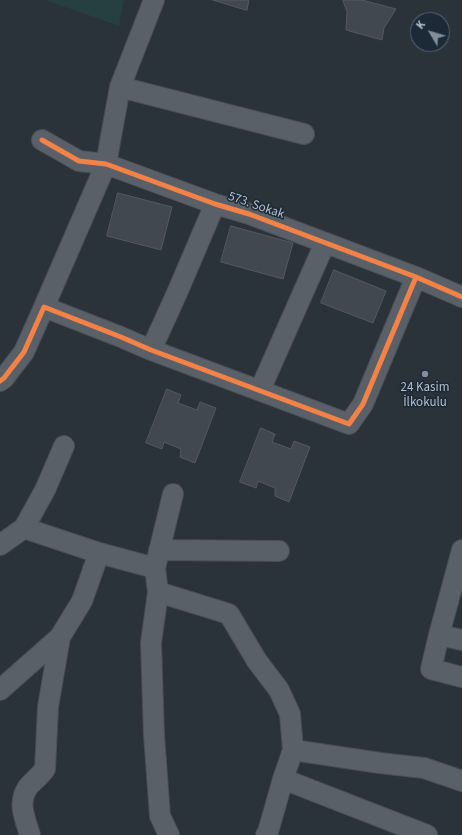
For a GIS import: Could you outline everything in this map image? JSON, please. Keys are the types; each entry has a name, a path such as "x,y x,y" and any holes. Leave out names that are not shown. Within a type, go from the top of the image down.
{"street":[{"path":"0,381 24,352 106,164 120,88 154,0"},
{"path":"120,88 304,134"},
{"name":"573. Sokak","path":"42,140 80,161 106,164 216,204 249,214 416,277 462,297"},
{"path":"151,350 216,204"},
{"path":"260,390 325,243"},
{"path":"44,307 121,336 151,350 349,424 363,404 416,277"},
{"path":"0,545 24,528 45,490 64,446"},
{"path":"168,835 160,816 154,735 151,643 158,592 157,559 173,494"},
{"path":"24,528 99,553 157,559 279,551"},
{"path":"462,550 431,669 462,677"},
{"path":"0,690 60,637 82,601 99,553"},
{"path":"158,592 229,614 257,661 279,690 290,714 293,750 266,835"},
{"path":"439,635 462,640"},
{"path":"30,835 22,806 23,799 28,788 45,769 48,707 60,637"},
{"path":"293,750 424,768 462,782"},
{"path":"283,779 427,835"}],"green space":[{"path":"45,0 124,0 119,26"}],"building":[{"path":"213,0 249,0 247,10"},
{"path":"343,0 362,0 396,9 384,28 382,40 346,30 347,12"},
{"path":"118,193 172,207 161,250 107,236"},
{"path":"231,226 293,243 283,279 221,262"},
{"path":"334,270 386,291 373,323 321,303"},
{"path":"167,389 181,395 178,403 197,410 200,402 216,408 195,463 180,457 181,449 164,442 162,449 146,443"},
{"path":"261,428 275,434 272,442 291,449 294,441 310,447 289,502 275,496 275,488 258,481 256,488 240,482"}],"cycle path":[{"path":"42,140 79,161 106,164 215,204 249,214 416,277 462,297"},
{"path":"0,381 24,352 44,307 151,350 349,424 363,404 416,277"}],"place":[{"name":"24 Kasim İlkokulu","path":"425,374"}]}
